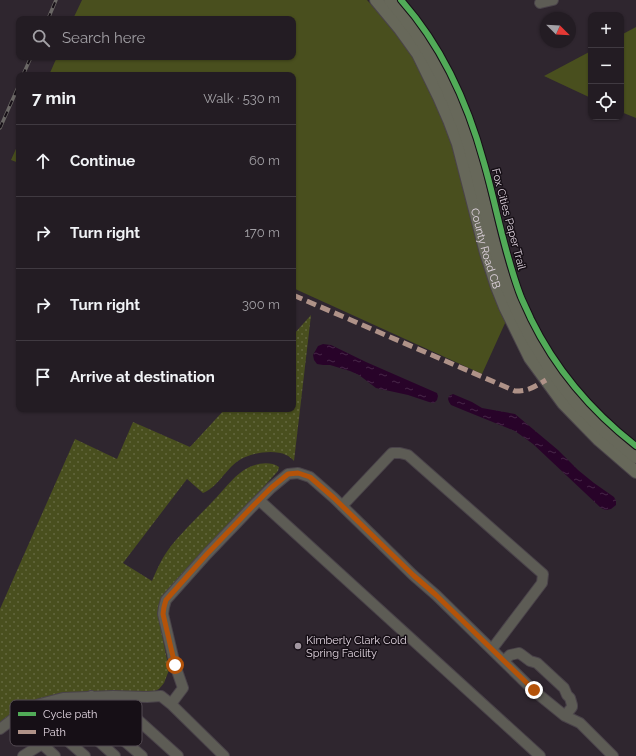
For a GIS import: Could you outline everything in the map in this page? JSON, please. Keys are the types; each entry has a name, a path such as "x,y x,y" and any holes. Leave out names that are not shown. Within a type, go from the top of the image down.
{"main road":[{"name":"County Road CB","path":"376,0 418,54 440,97 460,150 486,253 497,287 505,308 530,358 572,413 599,440 636,472"},
{"name":"County Road CB","path":"390,0 408,21 438,69 460,120 469,144 496,250 505,279 512,299 525,325 539,351 581,408 604,431 636,457"}],"street":[{"path":"540,3 553,0"},
{"path":"342,506 392,453 408,455 543,574 542,582 492,648"},
{"path":"171,704 183,688 175,665 163,614 166,600 207,554 271,488 288,474 298,473 310,477 492,648 534,690 565,716 580,723 613,756"},
{"path":"259,500 540,756"},
{"path":"504,661 510,655 518,653 530,661 532,666 560,691 567,695 571,701 572,707 565,716"},
{"path":"91,696 93,700"},
{"path":"55,700 91,696 161,696 224,756"},
{"path":"0,729 10,721"},
{"path":"142,724 178,756"},
{"path":"24,756 39,746"},
{"path":"44,746 55,756"},
{"path":"74,746 85,756"},
{"path":"104,746 115,756"},
{"path":"130,746 142,756"}],"green space":[{"path":"82,0 367,0 386,21 413,56 429,83 452,138 506,321 482,374 296,289 296,72 50,72 56,60 296,60 296,16 74,16"},
{"path":"636,27 636,118 624,113 624,33"},
{"path":"588,53 588,97 544,76"},
{"path":"16,149 16,162 11,160"},
{"path":"311,315 294,461 287,455 275,452 254,454 242,458 233,465 213,487 203,493 187,479 123,563 152,581 160,563 171,546 236,477 244,470 256,465 266,463 279,467 278,471 169,591 159,619 169,670 164,683 159,689 153,692 77,693 60,700 10,700 10,720 0,724 0,609 75,439 117,459 133,422 190,447 222,412 296,412 296,332"}],"water":[{"path":"323,344 331,345 437,393 437,400 434,403 408,395 376,388 359,375 350,371 330,365 317,364 313,355 318,346"},
{"path":"453,394 482,408 515,414 558,450 578,470 614,497 616,505 611,509 606,510 601,508 533,444 515,431 451,405 448,399 449,396"}],"railway":[{"path":"49,16 56,0"},
{"path":"24,72 30,60"},
{"path":"0,128 16,92"}],"marked path":[{"path":"296,296 515,391 535,387 546,380"}],"cycle path":[{"name":"Fox Cities Paper Trail","path":"401,0 416,18 441,56 462,98 478,141 515,280 521,297 541,338 563,372 590,404 604,419 636,446"}],"place":[{"name":"Kimberly Clark Cold Spring Facility","path":"298,646"}],"route":[{"path":"175,665 163,614 166,600 207,554 271,488 288,474 298,473 310,477 334,498 534,690"}]}
